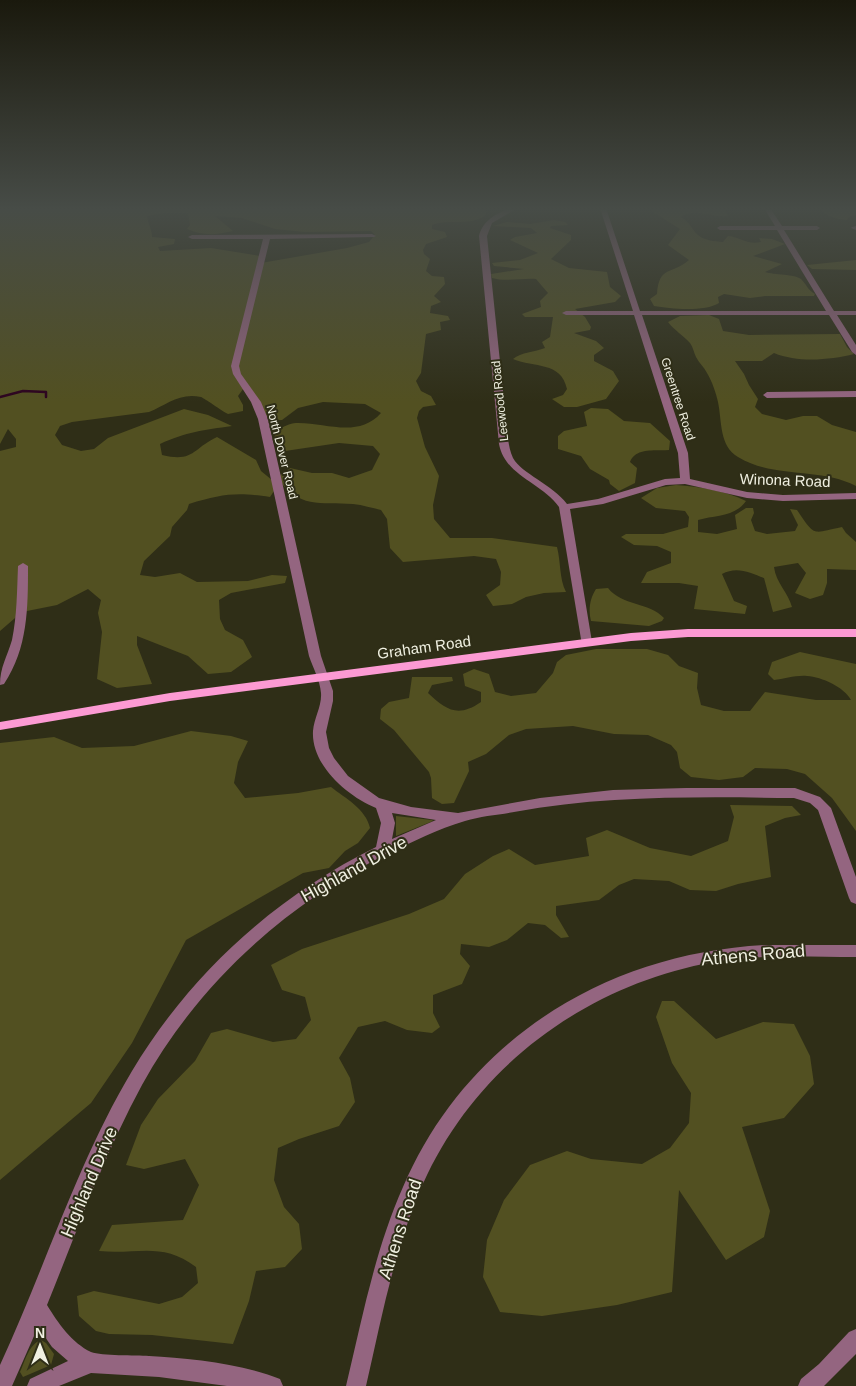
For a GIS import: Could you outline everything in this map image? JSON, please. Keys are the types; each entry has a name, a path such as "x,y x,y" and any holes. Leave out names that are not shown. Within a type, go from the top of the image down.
{"main road":[{"name":"Graham Road","path":"0,726 170,698 586,642 688,633 856,633"}],"street":[{"name":"North Dover Road","path":"257,273 236,353 235,366 237,374 256,402 263,420 315,656 327,696 319,728 324,754 333,770 345,781 382,806"},
{"name":"Leewood Road","path":"487,273 503,439 507,458 512,464 552,491 564,507"},
{"name":"Greentree Road","path":"625,273 683,453 685,481"},
{"path":"806,273 856,352"},
{"path":"566,312 856,313"},
{"path":"767,395 856,394"},
{"path":"586,642 564,507 599,502 665,482 685,481"},
{"name":"Winona Road","path":"685,481 747,496 784,498 856,496"},
{"path":"0,681 10,664 19,638 23,600 23,566"},
{"name":"Highland Drive","path":"1,1386 37,1308 122,1108 154,1051 185,1007 226,961 266,924 311,889 418,833 461,817 574,797 641,793 795,793 815,800 824,808 856,898"},
{"path":"382,806 413,812 461,817"},
{"path":"382,806 388,823 383,850"},
{"name":"Athens Road","path":"356,1386 393,1239 411,1189 422,1166 456,1110 485,1074 530,1032 574,1004 606,988 660,968 734,954 787,951 856,951"},
{"path":"37,1308 58,1340 74,1354 91,1363"},
{"path":"808,1386 856,1339"},
{"path":"36,1386 91,1363 159,1367 230,1376 273,1386"}],"shaded area":[{"path":"0,273 428,273 432,276 444,277 445,284 434,296 441,302 431,306 430,313 448,316 450,320 440,322 441,330 426,334 421,373 416,381 421,391 431,396 436,405 423,407 419,411 417,418 425,447 439,476 433,505 434,519 450,538 492,538 557,547 562,581 566,592 544,593 526,597 512,604 493,606 486,595 500,585 501,572 496,559 474,556 403,562 390,548 387,519 381,510 353,504 310,502 293,494 285,487 277,477 290,468 312,473 332,473 349,478 372,470 380,454 373,446 339,443 285,451 274,438 277,430 294,423 341,427 362,425 372,421 381,413 365,404 323,402 298,408 282,420 263,421 246,385 238,396 243,405 243,411 228,414 201,397 186,396 149,412 72,422 60,426 55,435 62,445 81,451 94,449 108,438 184,409 208,415 232,426 195,432 169,440 160,444 162,455 173,457 187,456 217,437 256,460 261,471 278,485 270,497 229,495 189,504 187,510 172,527 170,536 144,561 140,575 155,577 180,573 197,582 248,581 272,575 287,576 285,583 231,593 219,600 220,619 225,630 243,640 252,657 231,672 208,674 188,656 137,636 137,645 152,684 117,688 97,679 102,632 98,613 101,600 88,589 57,605 22,612 0,631 0,451 16,447 16,439 8,429 0,444"},
{"path":"607,273 610,287 621,296 615,302 575,309 585,317 591,327 590,330 574,333 596,341 604,348 594,355 594,361 613,371 619,381 606,399 577,407 564,407 552,399 563,395 567,389 564,380 559,374 546,367 513,359 524,353 545,348 542,342 550,337 553,317 525,317 522,314 541,307 540,301 548,293 536,279 497,279 492,278 491,274"},
{"path":"768,273 789,275 801,279 815,294 814,296 765,296 750,298 724,294 718,297 719,303 705,308 678,309 654,306 650,299 657,294 660,279 664,274"},
{"path":"709,315 719,319 723,331 749,335 840,334 847,347 854,354 814,360 793,358 774,353 762,361 735,361 758,399 755,407 762,414 786,420 803,416 817,416 832,425 856,432 856,486 842,480 812,474 766,468 752,464 732,452 724,440 718,402 711,380 697,359 690,343 668,322 680,316"},
{"path":"591,408 608,409 624,421 650,423 670,441 669,450 646,451 633,457 630,462 637,468 635,483 619,491 610,484 609,480 590,469 581,456 558,449 558,436 564,431 587,426 584,412"},
{"path":"676,485 712,490 746,501 730,513 698,520 698,532 717,534 737,529 735,515 746,508 753,508 754,513 751,520 755,531 767,534 795,531 798,525 790,509 797,510 815,531 820,532 842,527 856,542 856,570 827,569 827,583 823,595 810,599 795,593 806,573 798,563 774,567 777,578 792,607 773,612 764,578 743,571 732,570 722,574 734,601 747,606 745,614 694,609 698,586 679,583 641,583 647,572 671,563 671,552 657,546 634,545 621,537 626,534 663,534 688,527 689,517 685,511 656,508 641,498 657,488"},
{"path":"608,588 621,598 651,609 664,618 662,621 649,626 591,621 591,600 596,589"},
{"path":"596,649 647,649 668,655 679,666 698,673 697,688 701,705 724,711 750,711 765,692 816,700 851,700 838,687 819,678 803,676 774,680 768,674 772,662 800,652 856,664 856,831 832,798 805,774 787,769 755,768 743,777 719,780 691,777 680,768 677,752 671,745 648,735 614,734 573,726 526,729 509,735 486,754 468,762 469,771 454,803 442,804 432,798 429,772 394,730 380,719 381,709 389,702 409,698 412,677 452,677 453,681 432,685 428,693 447,708 459,711 466,710 481,702 481,692 465,686 463,674 474,669 489,674 495,692 511,696 536,693 553,673 557,662 566,655"},
{"path":"191,731 231,736 248,741 238,762 234,783 245,798 298,793 331,787 360,810 368,821 370,828 358,843 345,851 329,868 303,873 186,940 132,1043 91,1103 0,1180 0,743 54,737 82,748 134,746"},
{"path":"730,805 792,806 801,815 785,818 765,826 771,877 716,891 690,890 669,881 634,879 619,885 599,900 556,906 556,915 569,937 561,938 545,925 528,923 507,940 489,947 461,944 460,954 470,966 462,984 433,995 433,1013 440,1027 432,1033 407,1030 385,1021 358,1027 339,1058 350,1078 355,1102 339,1126 278,1148 274,1180 284,1207 299,1224 302,1249 285,1267 256,1271 249,1301 233,1344 152,1335 109,1334 96,1331 79,1316 77,1296 94,1291 159,1304 182,1297 198,1283 196,1267 172,1254 149,1251 99,1251 112,1225 183,1220 199,1185 185,1159 144,1169 126,1165 141,1125 158,1099 195,1061 211,1033 227,1029 273,1042 296,1039 311,1020 305,997 282,990 271,965 302,949 409,914 444,899 465,874 493,856 509,849 535,865 589,856 586,838 607,830 650,848 691,856 728,841 734,817"},
{"path":"396,816 432,820 433,821 396,836"},
{"path":"662,1001 674,1001 716,1039 763,1022 794,1024 810,1056 814,1084 784,1118 742,1127 770,1211 764,1237 726,1260 679,1190 672,1292 617,1305 542,1316 500,1312 483,1277 487,1240 504,1200 530,1165 567,1151 591,1159 642,1164 670,1148 689,1123 691,1093 672,1063 656,1017"},
{"path":"41,1340 46,1343 54,1354 51,1365 23,1377 20,1372 28,1353 33,1345"}],"waterway":[{"path":"0,397 23,391 46,392 46,397"}]}
